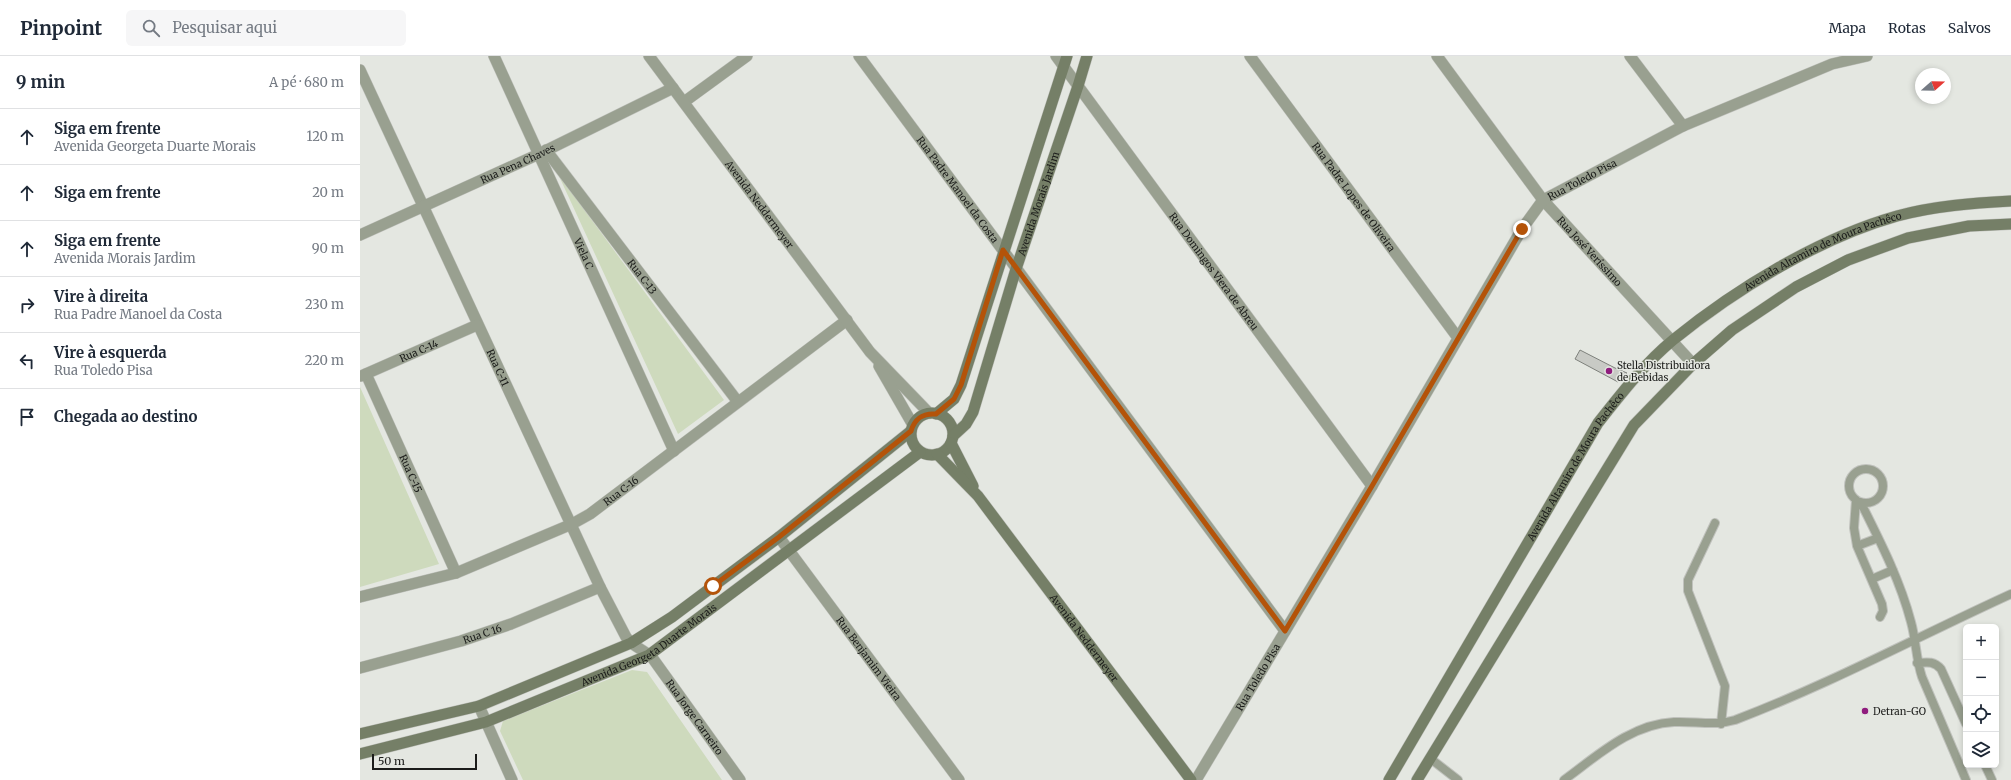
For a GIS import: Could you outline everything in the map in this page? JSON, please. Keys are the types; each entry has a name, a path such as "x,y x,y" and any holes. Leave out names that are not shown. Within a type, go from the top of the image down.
{"main road":[{"name":"Avenida Morais Jardim","path":"933,413 954,399 961,385 1003,250 1067,56"},
{"name":"Avenida Morais Jardim","path":"952,440 966,424 973,412 1016,269 1087,56"},
{"name":"Avenida Altamiro de Moura Pachêco","path":"1389,780 1598,423 1627,386 1672,341 1747,287 1834,239 1897,216 1960,204 2011,201"},
{"name":"Avenida Altamiro de Moura Pachêco","path":"1417,780 1634,425 1693,364 1732,330 1796,288 1848,260 1908,238 1969,226 2011,224"},
{"path":"933,413 942,416 950,425 952,440 947,448 937,454 926,454 920,452 912,443 912,428 917,419 933,413"},
{"name":"Avenida Georgeta Duarte Morais","path":"360,734 479,706 631,643 672,617 779,537 912,428"},
{"name":"Avenida Neddermeyer","path":"952,440 978,496"},
{"name":"Avenida Georgeta Duarte Morais","path":"360,754 486,722 649,655 920,452"},
{"name":"Avenida Neddermeyer","path":"937,454 978,496 1190,780"},
{"path":"713,586 723,600"}],"street":[{"name":"Viela C","path":"494,56 542,152 674,451"},
{"name":"Avenida Neddermeyer","path":"649,56 870,352 912,428"},
{"path":"684,102 747,56"},
{"name":"Rua Padre Manoel da Costa","path":"859,56 1285,631"},
{"name":"Rua Domingos Viera de Abreu","path":"1056,56 1372,486"},
{"name":"Rua Padre Lopes de Oliveira","path":"1250,56 1458,338"},
{"name":"Rua José Veríssimo","path":"1437,56 1543,200 1693,364"},
{"path":"1630,56 1683,126"},
{"name":"Rua Toledo Pisa","path":"1196,780 1372,486 1522,229 1543,200 1683,126 1829,60 1867,56"},
{"name":"Rua C-11","path":"360,70 363,86 423,205 477,325 600,586 631,643 649,655"},
{"name":"Rua Pena Chaves","path":"360,235 542,152 673,88"},
{"name":"Rua C-13","path":"542,152 565,173 738,402"},
{"name":"Rua C-16","path":"360,597 456,573 572,524 590,514 847,320"},
{"name":"Rua C-14","path":"363,375 477,325"},
{"name":"Avenida Neddermeyer","path":"870,352 933,413"},
{"name":"Rua C-15","path":"363,375 456,573"},
{"name":"Rua Benjamim Vieira","path":"779,537 959,780"},
{"name":"Rua C 16","path":"360,668 462,641 510,624 600,586"},
{"name":"Rua Jorge Carneiro","path":"649,655 740,780"},
{"path":"479,706 512,780"}],"lane":[{"path":"1858,501 1872,502 1877,499 1883,488 1880,477 1871,470 1859,470 1850,479 1849,490 1858,501 1893,570 1908,611 1916,640 1917,663 1966,780"},
{"path":"1858,501 1854,528 1857,546 1882,604 1883,611 1880,617"},
{"path":"1715,523 1688,580 1688,591 1725,686 1721,724"},
{"path":"1857,546 1878,538"},
{"path":"1872,579 1893,570"},
{"path":"1564,780 1620,740 1648,727 1673,722 1721,724 1776,704 1916,640 1933,630 2011,594"},
{"path":"1917,663 1931,662 1936,664 1941,669 1963,717"},
{"path":"1430,759 1458,780"},
{"path":"1986,768 1992,780"}],"green space":[{"path":"558,174 724,400 678,434"},
{"path":"360,387 439,564 360,587"},
{"path":"632,670 647,672 722,780 523,780 500,731 503,721"}],"building":[{"name":"Stella Distribuidora de Bebidas","path":"1580,350 1627,373 1618,382 1575,359"}],"place":[{"name":"Stella Distribuidora de Bebidas","path":"1609,371"},
{"name":"Detran-GO","path":"1865,711"}],"route":[{"path":"713,586 779,537 911,431 917,419 922,415 929,413 936,414 954,399 961,385 1003,250 1285,631 1372,486 1522,229"}]}
